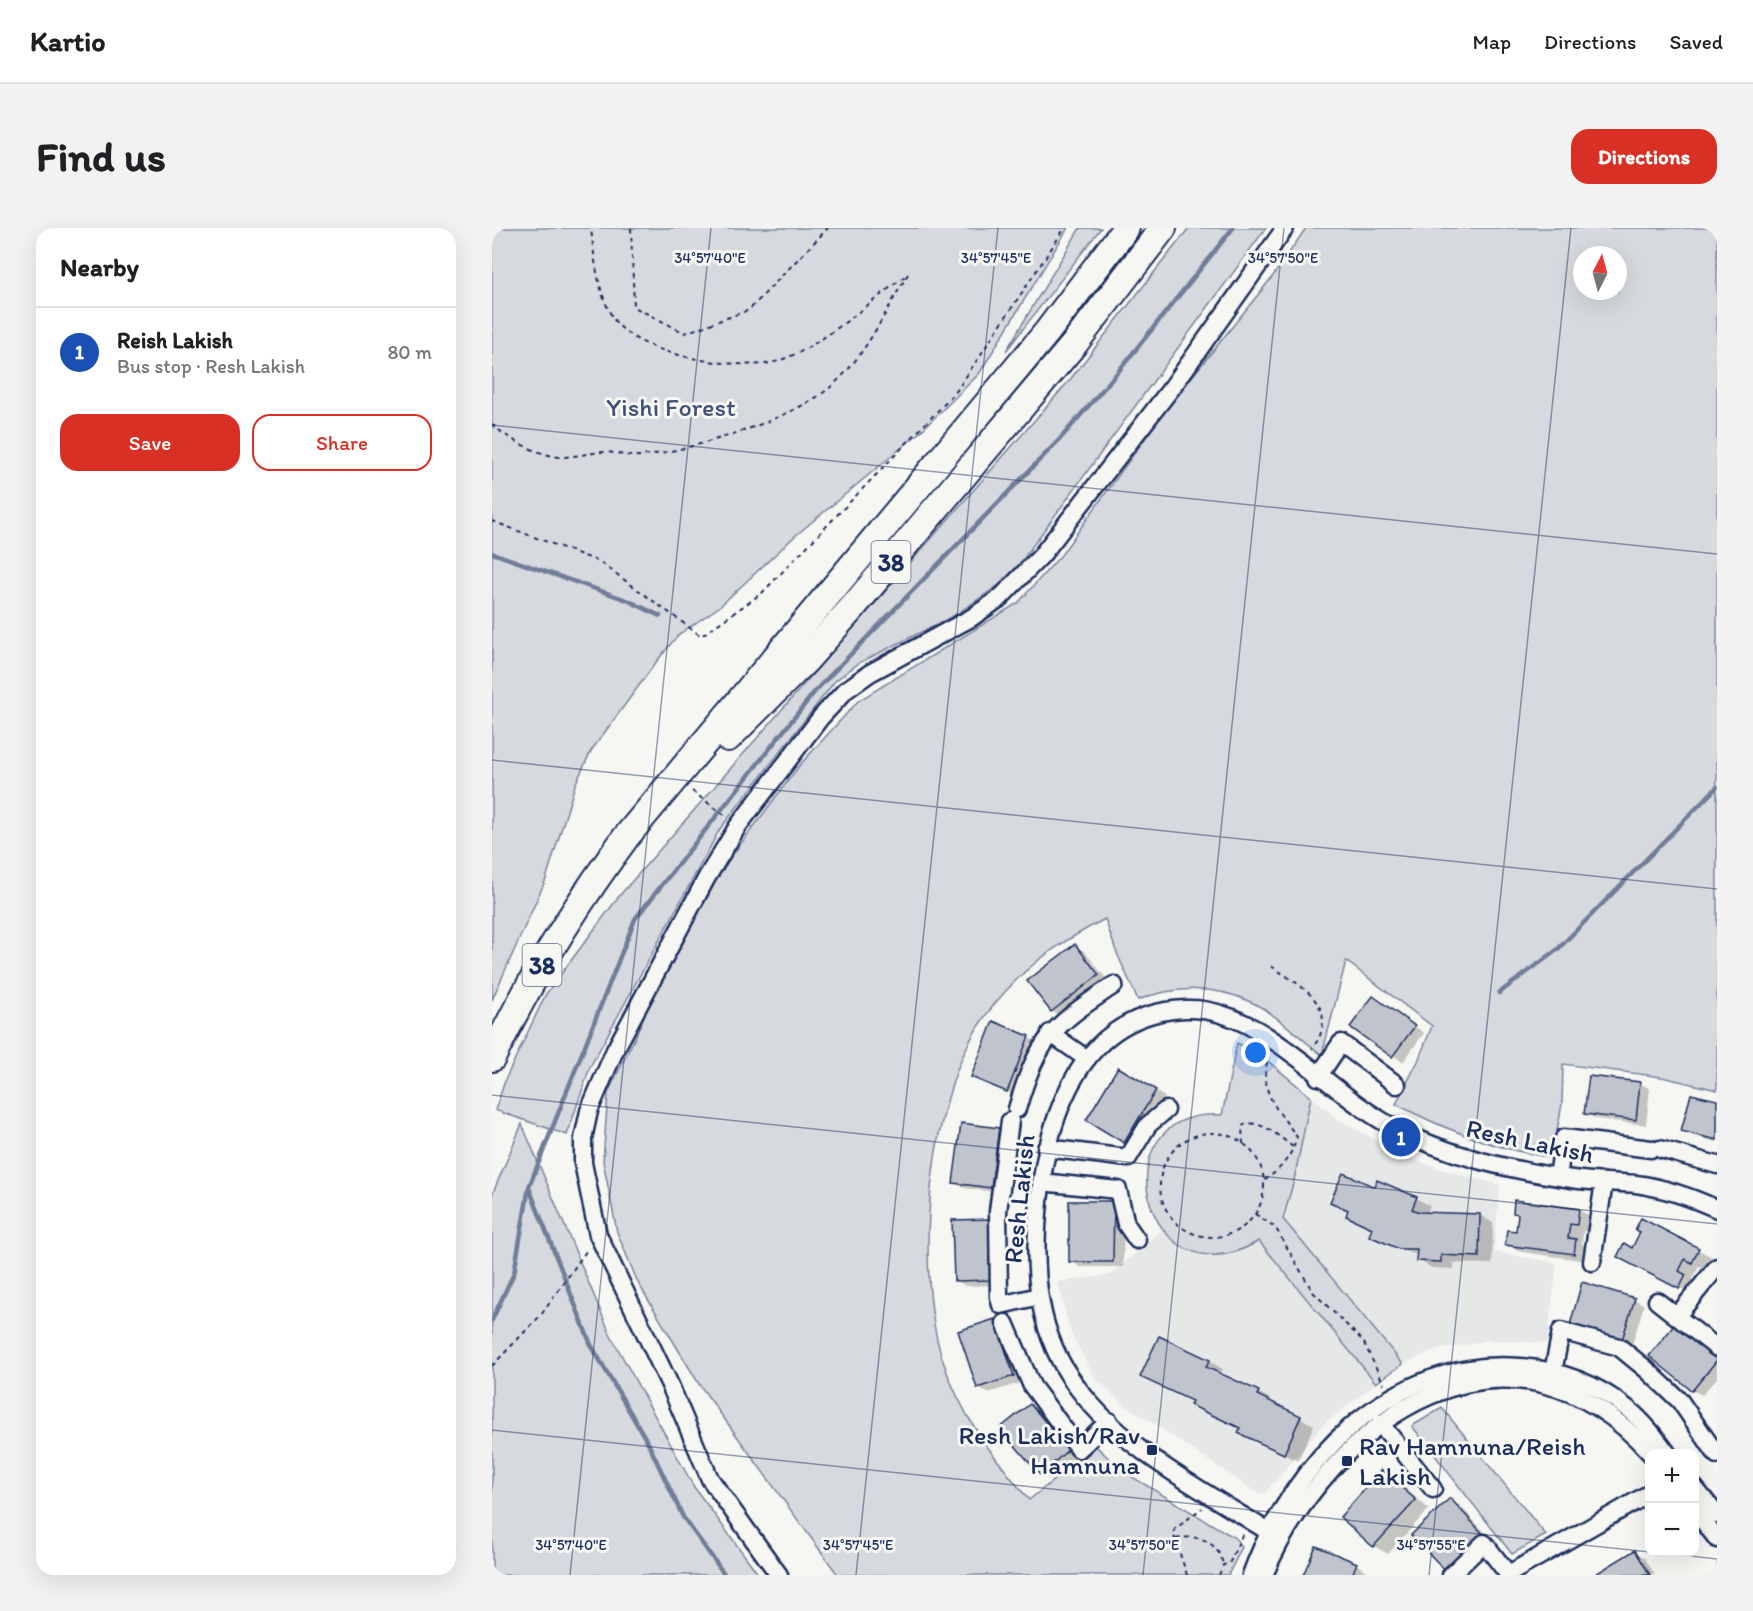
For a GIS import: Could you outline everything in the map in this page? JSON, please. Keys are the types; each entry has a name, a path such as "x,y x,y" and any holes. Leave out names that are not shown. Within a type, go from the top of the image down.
{"highway":[{"name":"38","path":"492,1058 508,1024 597,875 626,837 1047,332 1126,228"},
{"name":"38","path":"597,875 806,660 853,607 1075,343 1162,228"}],"street":[{"path":"778,1575 710,1479 670,1384 598,1235 583,1163 583,1139 589,1111 615,1050 681,922 738,826 820,717 846,690 870,673 971,618 1000,598 1041,556 1173,386 1285,228"},
{"path":"1039,1296 1001,1305 999,1297 998,1211 1014,1115 1032,1066 1050,1033 1072,1013 1114,985"},
{"name":"Resh Lakish","path":"1275,1535 1142,1450 1109,1421 1085,1397 1060,1361 1043,1317 1035,1260 1046,1148 1064,1095 1087,1059 1104,1041 1144,1017 1183,1009 1202,1010 1233,1017 1252,1026 1365,1111 1413,1136 1480,1161 1558,1176 1664,1189 1717,1209"},
{"path":"1050,1033 1087,1059"},
{"path":"1318,1077 1341,1042 1397,1085"},
{"path":"1046,1148 1128,1158 1148,1125 1166,1110"},
{"path":"1558,1176 1564,1138 1656,1149 1717,1165"},
{"path":"1041,1182 1118,1190 1126,1224 1137,1240"},
{"path":"1592,1262 1604,1182"},
{"path":"1677,1316 1717,1267"},
{"path":"1657,1301 1717,1348"},
{"path":"1005,1323 1032,1386 1078,1449 1109,1421"},
{"path":"1553,1372 1561,1331 1618,1347 1670,1390 1717,1455"},
{"path":"1251,1575 1275,1535 1294,1491 1327,1449 1363,1415 1422,1382 1464,1370 1507,1366 1553,1372 1577,1379 1611,1397 1643,1423 1664,1449"},
{"path":"1264,1575 1275,1535 1333,1465 1380,1423 1410,1404 1461,1386 1508,1380 1554,1388 1599,1408 1635,1435 1647,1449"},
{"path":"1380,1423 1433,1489"},
{"path":"1699,1492 1717,1515"},
{"path":"1451,1575 1484,1543 1507,1574 1645,1496"},
{"path":"1699,1514 1717,1539"}],"path":[{"path":"492,424 500,432 542,453 560,457 607,452 636,456 668,452 752,427 811,402 833,385 851,367 908,274 799,352 768,364 714,363 681,356 628,334 615,320 605,301 593,254 591,228"},
{"path":"631,228 634,307 685,333 750,310 828,228"},
{"path":"492,521 600,562 700,636 762,593 955,393 1065,228"},
{"path":"683,784 738,826"},
{"path":"1271,966 1313,994 1321,1012 1318,1040 1301,1063"},
{"path":"1264,1180 1275,1174 1294,1148 1297,1137 1274,1107 1266,1088 1265,1067 1274,1042"},
{"path":"1244,1144 1242,1126 1252,1123 1277,1134 1294,1148"},
{"path":"1209,1133 1222,1134 1244,1144 1255,1155 1264,1180 1264,1194 1255,1215 1232,1234 1205,1238 1192,1234 1171,1219 1160,1196 1161,1170 1166,1158 1185,1140 1209,1133"},
{"path":"1255,1215 1275,1227 1313,1292 1362,1341 1390,1398"},
{"path":"492,1366 541,1315 598,1235"},
{"path":"1187,1575 1175,1539 1175,1529 1184,1520 1217,1498"},
{"path":"1223,1565 1229,1564 1236,1555 1249,1519"},
{"path":"1175,1539 1187,1535 1208,1541 1216,1547 1223,1565 1219,1575"}],"shaded area":[{"path":"1311,1097 1338,1119 1404,1156 1447,1171 1500,1185 1494,1252 1557,1263 1547,1343 1488,1340 1432,1351 1403,1364 1283,1219 1294,1180"},
{"path":"1163,1229 1172,1241 1249,1248 1259,1241 1376,1383 1323,1425 1265,1493 1259,1494 1121,1402 1095,1378 1070,1331 1058,1282 1110,1275"}],"green space":[{"name":"Yishi Forest","path":"492,228 1068,228 979,374 918,434 795,536 719,607 678,635 657,661 591,751 575,785 546,879 492,1000"},
{"path":"1080,228 1101,228 1006,351"},
{"path":"1189,228 1266,228 1009,578 955,615 859,663 835,681 720,829 590,1067 567,1135 495,1110 506,1078 546,994 620,895 1069,381"},
{"path":"1306,228 1717,228 1717,1090 1662,1077 1563,1064 1562,1104 1552,1158 1491,1144 1433,1122 1396,1104 1418,1061 1432,1026 1346,961 1322,1055 1269,1013 1238,996 1195,989 1166,992 1138,1000 1116,951 1105,919 1087,928 1040,959 999,999 986,1015 966,1048 951,1089 939,1134 928,1230 933,1320 942,1358 958,1398 978,1434 1029,1500 1096,1446 1122,1471 1235,1538 1242,1547 1228,1575 838,1575 699,1384 638,1283 617,1232 603,1161 608,1093 637,1033 660,975 725,865 799,766 858,701 1018,603 1061,555 1167,408 1273,276"},
{"path":"1237,1043 1257,1052 1311,1097 1294,1180 1283,1219 1403,1364 1376,1383 1259,1241 1219,1255 1186,1249 1163,1229 1149,1200 1147,1169 1158,1141 1182,1121 1222,1115"},
{"path":"522,1124 611,1336 694,1487 759,1575 492,1575 492,1195"},
{"path":"1442,1408 1546,1535 1512,1554 1412,1426"}],"building":[{"path":"1075,944 1099,975 1051,1012 1027,981"},
{"path":"1373,996 1415,1026 1392,1057 1350,1027"},
{"path":"993,1021 1029,1036 1007,1092 971,1077"},
{"path":"1118,1067 1156,1090 1124,1143 1086,1120"},
{"path":"1589,1076 1640,1082 1636,1120 1584,1114"},
{"path":"1691,1094 1717,1100 1717,1140 1681,1131"},
{"path":"961,1123 999,1128 991,1188 953,1183"},
{"path":"1343,1173 1375,1187 1377,1180 1417,1197 1412,1209 1419,1212 1480,1214 1479,1257 1441,1255 1441,1262 1416,1261 1417,1249 1399,1249 1369,1236 1372,1228 1346,1216 1348,1210 1330,1202"},
{"path":"1514,1200 1579,1209 1577,1225 1570,1224 1568,1238 1576,1239 1574,1254 1505,1245 1507,1230 1516,1231 1518,1214 1513,1213"},
{"path":"1069,1201 1114,1201 1113,1262 1069,1262"},
{"path":"1641,1218 1699,1248 1692,1263 1685,1259 1679,1271 1686,1275 1679,1289 1617,1257 1624,1243 1632,1248 1640,1232 1635,1230"},
{"path":"991,1219 993,1280 954,1281 952,1220"},
{"path":"1582,1282 1635,1298 1622,1340 1570,1325"},
{"path":"995,1319 1014,1376 977,1388 958,1331"},
{"path":"1676,1323 1717,1356 1717,1360 1692,1391 1649,1356"},
{"path":"1159,1336 1210,1360 1206,1367 1259,1391 1257,1395 1301,1416 1284,1454 1238,1433 1240,1428 1190,1405 1192,1401 1140,1377"},
{"path":"1030,1404 1069,1449 1040,1475 1000,1428"},
{"path":"1382,1470 1416,1500 1373,1547 1340,1517"},
{"path":"1450,1498 1484,1535 1446,1571 1411,1535"},
{"path":"1316,1546 1357,1563 1352,1575 1303,1575"},
{"path":"1635,1550 1650,1575 1594,1575"}],"waterway":[{"path":"492,1320 514,1273 529,1187 635,919 816,690 1060,439 1117,373 1233,228"},
{"path":"492,553 627,600 660,616"},
{"path":"1499,993 1557,950 1717,787"},
{"path":"529,1188 591,1345 648,1443 683,1517 725,1575"}],"place":[{"name":"Reish Lakish","path":"1401,1137"},
{"name":"Resh Lakish/Rav Hamnuna","path":"1152,1450"},
{"name":"Rav Hamnuna/Reish Lakish","path":"1347,1461"}]}
